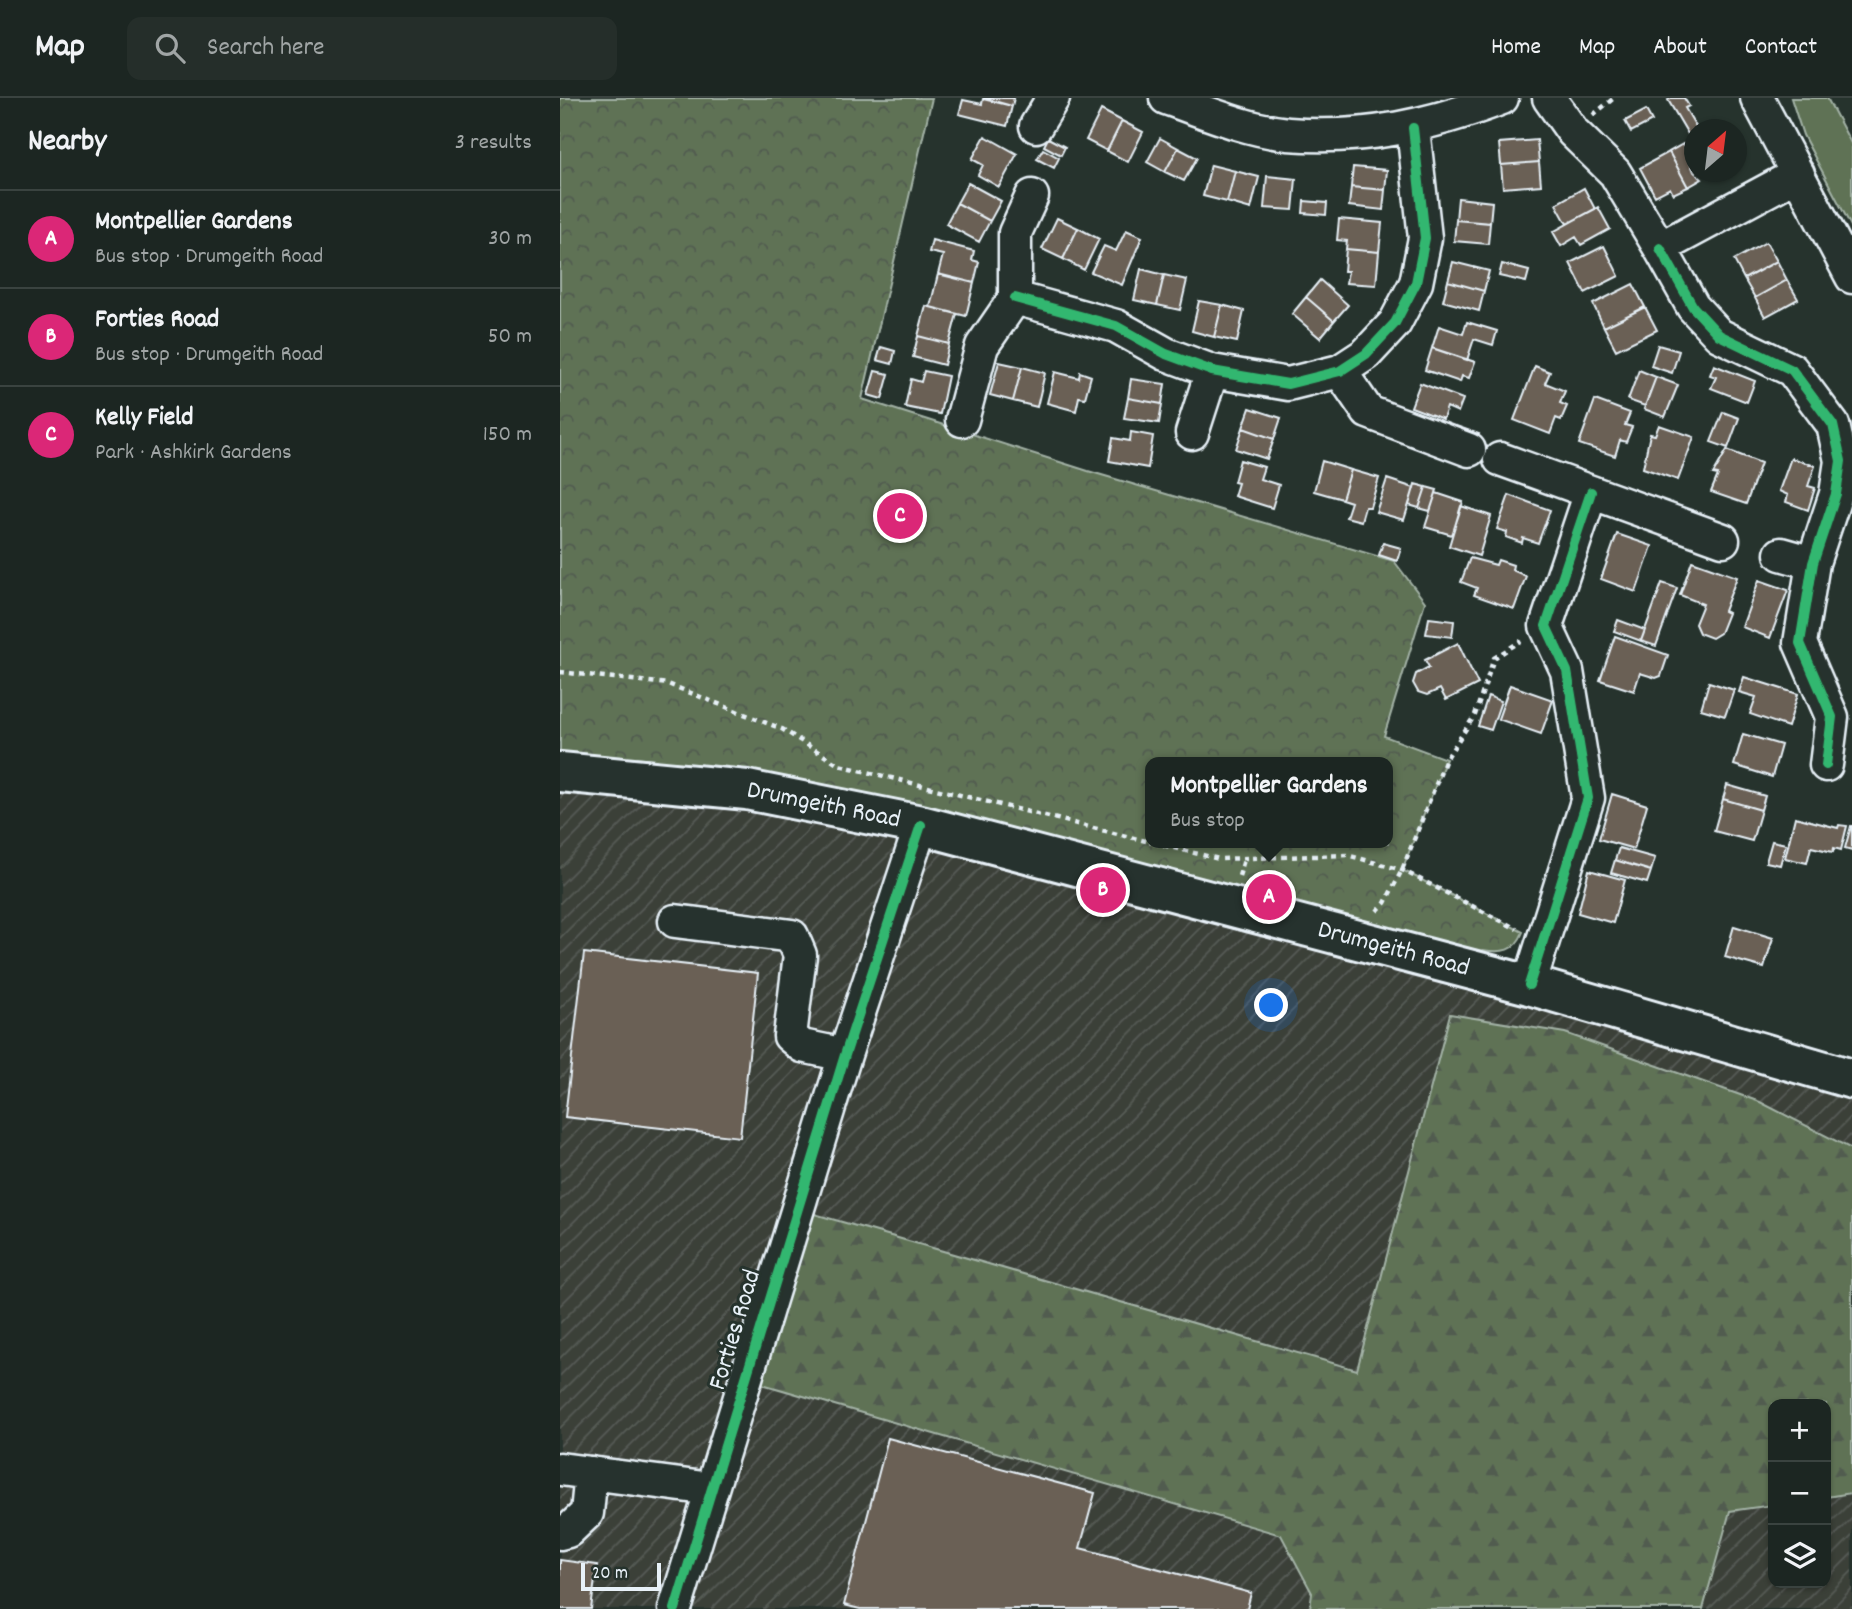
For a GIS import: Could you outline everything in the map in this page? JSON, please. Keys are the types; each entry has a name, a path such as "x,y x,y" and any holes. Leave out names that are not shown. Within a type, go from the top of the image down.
{"main road":[{"name":"Drumgeith Road","path":"560,772 747,790 921,825 1529,985 1852,1079"}],"street":[{"path":"1036,126 1053,98"},
{"path":"1166,98 1221,118 1286,134 1339,135 1413,128 1502,98"},
{"path":"1549,98 1573,132 1615,173 1693,307 1719,335 1792,369 1833,425 1841,461 1836,494 1813,563 1800,643 1832,717 1826,765"},
{"path":"1757,98 1852,277"},
{"path":"1015,298 1116,326 1166,354 1212,371 1288,384 1340,371 1366,355 1395,323 1416,283 1425,238 1413,128"},
{"path":"1660,248 1798,174"},
{"path":"962,420 982,346 1015,298 1015,233 1032,196"},
{"path":"1192,433 1212,371"},
{"path":"1340,371 1368,412 1469,450"},
{"path":"1500,459 1723,540"},
{"path":"1529,985 1588,798 1567,671 1546,626 1591,492"},
{"path":"1782,554 1813,563"},
{"name":"Forties Road","path":"675,1609 845,1055 921,825"},
{"path":"675,921 792,936 800,955 790,1036 802,1046 845,1055"},
{"path":"560,1533 574,1526 587,1513 575,1471 711,1489"}],"path":[{"path":"1351,938 1385,903 1402,870 1446,759 1475,715 1494,658 1546,626"},
{"path":"560,672 668,684 782,729 839,765 1145,840"},
{"path":"1176,848 1219,859 1347,855 1402,870 1541,941"}],"shaded area":[{"path":"560,772 747,790 1852,1079 1852,1609 560,1609"}],"green space":[{"path":"560,98 932,98 862,399 1088,471 1394,561 1425,602 1384,736 1446,759 1402,870 1523,932 1516,944 1507,950 1483,950 1480,956 784,778 645,759 560,754"},
{"path":"1791,98 1827,98 1852,145 1852,228 1803,135"},
{"path":"1450,1014 1565,1033 1760,1102 1852,1149 1852,1493 1831,1496 1831,1399 1768,1399 1768,1506 1730,1511 1703,1609 1310,1609 1312,1593 1281,1535 745,1379 797,1209 1357,1370"}],"building":[{"path":"983,98 1014,98 1012,106"},
{"path":"1684,98 1689,106 1685,108 1692,119 1684,119 1684,127 1668,100"},
{"path":"983,99 1012,106 1007,126 959,114 963,100 982,104"},
{"path":"1101,110 1122,121 1107,151 1086,140"},
{"path":"1646,110 1652,121 1631,132 1625,121"},
{"path":"1122,121 1143,132 1128,162 1107,151"},
{"path":"985,136 1017,154 999,187 978,175 983,165 972,159"},
{"path":"1048,138 1065,147 1061,155 1044,146"},
{"path":"1160,138 1178,148 1165,172 1147,162"},
{"path":"1537,140 1539,162 1501,165 1499,143"},
{"path":"1683,144 1684,180 1669,152"},
{"path":"1178,148 1197,158 1184,181 1165,172"},
{"path":"1043,149 1059,158 1054,168 1037,159"},
{"path":"1669,152 1688,187 1673,194 1670,188 1655,196 1640,168"},
{"path":"1539,162 1541,185 1503,188 1501,165"},
{"path":"1211,165 1235,171 1227,202 1203,196"},
{"path":"1353,167 1387,170 1385,190 1351,187"},
{"path":"1235,171 1259,177 1251,209 1227,202"},
{"path":"1267,176 1296,179 1293,210 1264,208"},
{"path":"968,183 1001,201 990,221 957,203"},
{"path":"1351,187 1385,190 1383,210 1349,206"},
{"path":"1584,188 1595,209 1567,224 1556,204"},
{"path":"1458,198 1492,202 1490,223 1456,220"},
{"path":"1304,201 1327,203 1326,215 1303,213"},
{"path":"957,203 990,221 979,242 946,224"},
{"path":"1598,207 1610,229 1581,245 1576,237 1561,246 1553,232"},
{"path":"1057,218 1078,228 1063,259 1042,249"},
{"path":"1339,219 1382,223 1379,252 1346,249 1347,241 1337,240"},
{"path":"1456,220 1490,223 1488,244 1454,241"},
{"path":"1078,228 1099,239 1084,270 1063,259"},
{"path":"1126,230 1142,237 1122,285 1091,272 1104,246 1116,251"},
{"path":"932,240 974,251 972,260 979,262 974,283 938,274 943,255 929,252"},
{"path":"1766,242 1777,261 1744,279 1734,260"},
{"path":"1604,246 1619,276 1585,293 1570,263"},
{"path":"1346,249 1379,252 1376,285 1346,283"},
{"path":"1777,261 1787,280 1755,298 1744,279"},
{"path":"1453,262 1489,271 1484,291 1448,281"},
{"path":"1502,264 1529,271 1526,282 1499,276"},
{"path":"1141,269 1164,275 1157,305 1134,300"},
{"path":"938,274 974,283 966,316 930,307"},
{"path":"1164,275 1187,280 1180,310 1157,305"},
{"path":"1320,280 1348,305 1334,321 1306,297"},
{"path":"1787,280 1798,299 1765,317 1755,298"},
{"path":"1448,281 1484,291 1479,311 1443,301"},
{"path":"1633,284 1645,307 1604,327 1593,304"},
{"path":"1306,297 1334,321 1320,338 1292,314"},
{"path":"1199,301 1222,305 1214,337 1192,331"},
{"path":"1222,305 1244,311 1237,342 1214,337"},
{"path":"926,306 957,314 949,344 918,336"},
{"path":"1645,307 1657,330 1616,350 1604,327"},
{"path":"1467,322 1497,331 1493,345 1474,339 1467,360 1432,348 1439,326 1463,334"},
{"path":"918,336 949,344 944,365 913,357"},
{"path":"1658,345 1679,351 1672,373 1651,366"},
{"path":"881,347 895,351 892,364 877,360"},
{"path":"1432,348 1475,362 1469,378 1462,376 1460,382 1425,370"},
{"path":"999,362 1022,367 1013,401 990,395"},
{"path":"1714,365 1755,381 1747,402 1711,388 1716,377 1710,375"},
{"path":"1535,366 1550,372 1545,383 1565,391 1560,403 1567,406 1561,420 1556,418 1550,434 1514,420"},
{"path":"1022,367 1045,373 1037,407 1013,401"},
{"path":"1639,370 1656,377 1645,406 1628,400"},
{"path":"875,371 889,374 882,399 868,395"},
{"path":"924,371 948,376 940,414 905,407 911,379 921,382"},
{"path":"1055,372 1079,378 1080,372 1091,376 1085,398 1079,397 1076,411 1047,403"},
{"path":"1656,377 1678,385 1665,417 1644,409"},
{"path":"1131,379 1165,384 1162,404 1128,398"},
{"path":"1420,383 1463,399 1458,412 1447,407 1443,419 1411,407"},
{"path":"1128,398 1162,404 1159,423 1124,418"},
{"path":"1595,400 1630,413 1625,425 1632,427 1626,442 1620,440 1615,456 1579,444"},
{"path":"1250,408 1281,418 1274,439 1243,428"},
{"path":"1723,412 1739,418 1728,448 1711,442"},
{"path":"1659,425 1694,437 1678,480 1643,468 1650,434 1655,435"},
{"path":"1456,426 1479,434 1474,446 1452,437"},
{"path":"1243,428 1274,439 1267,459 1236,449"},
{"path":"1131,432 1153,436 1148,468 1109,461 1113,438 1130,441"},
{"path":"1727,450 1761,463 1746,504 1711,492 1718,475 1713,474"},
{"path":"1791,458 1815,466 1808,486 1815,488 1808,510 1786,502 1788,495 1779,491"},
{"path":"1240,460 1264,467 1260,479 1279,485 1272,508 1234,496 1238,483 1234,482"},
{"path":"1322,461 1351,470 1342,499 1314,491"},
{"path":"1351,470 1379,478 1370,507 1365,507 1361,521 1346,517 1351,502 1342,499"},
{"path":"1387,479 1414,488 1404,520 1376,512"},
{"path":"1415,484 1426,487 1419,508 1409,505"},
{"path":"1426,487 1437,490 1430,511 1419,508"},
{"path":"1436,493 1463,502 1452,535 1425,527"},
{"path":"1509,495 1550,510 1538,543 1523,538 1522,543 1506,537 1507,532 1497,529"},
{"path":"1461,506 1491,516 1479,556 1449,546"},
{"path":"1617,534 1652,546 1636,592 1601,579"},
{"path":"1383,543 1401,548 1397,561 1379,555"},
{"path":"1470,558 1496,565 1498,560 1513,565 1512,570 1526,576 1514,609 1474,595 1477,588 1461,582"},
{"path":"1692,561 1737,577 1724,611 1728,613 1720,633 1712,638 1699,633 1695,624 1703,604 1680,595"},
{"path":"1759,580 1788,590 1770,638 1742,627"},
{"path":"1662,583 1677,588 1656,646 1641,641"},
{"path":"1429,618 1454,621 1452,637 1426,634"},
{"path":"1618,620 1645,630 1641,641 1614,631"},
{"path":"1615,636 1668,655 1661,676 1656,678 1640,673 1634,691 1600,680"},
{"path":"1458,643 1478,684 1446,700 1440,689 1427,695 1418,692 1413,683 1416,674 1429,667 1425,660"},
{"path":"1744,677 1798,694 1788,727 1750,714 1756,697 1739,692"},
{"path":"1709,682 1734,690 1725,716 1701,709"},
{"path":"1510,685 1553,700 1541,734 1498,719"},
{"path":"1488,696 1501,701 1491,730 1478,726"},
{"path":"1743,734 1781,745 1772,777 1734,765"},
{"path":"1727,785 1765,796 1761,810 1723,799"},
{"path":"1612,794 1647,805 1634,849 1599,839"},
{"path":"1723,799 1761,810 1752,841 1714,831"},
{"path":"1795,817 1838,828 1839,825 1847,826 1841,850 1834,848 1833,852 1811,847 1807,863 1785,858"},
{"path":"1852,826 1852,850 1845,848"},
{"path":"1772,841 1786,844 1780,865 1766,862"},
{"path":"1619,848 1655,858 1651,871 1615,860"},
{"path":"1615,860 1651,871 1647,883 1611,873"},
{"path":"1589,870 1625,880 1613,923 1578,913"},
{"path":"1734,926 1773,938 1764,968 1725,957"},
{"path":"584,953 758,973 740,1137 565,1117"},
{"path":"888,1438 1095,1493 1080,1548 1251,1593 1247,1609 860,1609 844,1605"},
{"path":"560,1560 597,1565 591,1609 560,1609"}],"cycle path":[{"path":"1015,298 1116,326 1166,354 1212,371 1288,384 1340,371 1366,354 1395,323 1416,283 1425,238 1413,128"},
{"path":"1660,248 1693,307 1719,335 1792,370 1833,425 1841,461 1836,494 1813,563 1800,643 1832,717 1826,765"},
{"path":"1529,985 1588,798 1567,671 1546,626 1591,492"},
{"path":"675,1609 845,1055 921,825"}],"place":[{"name":"Kelly Field","path":"900,516"},
{"name":"Forties Road","path":"1103,890"},
{"name":"Montpellier Gardens","path":"1269,897"}]}
